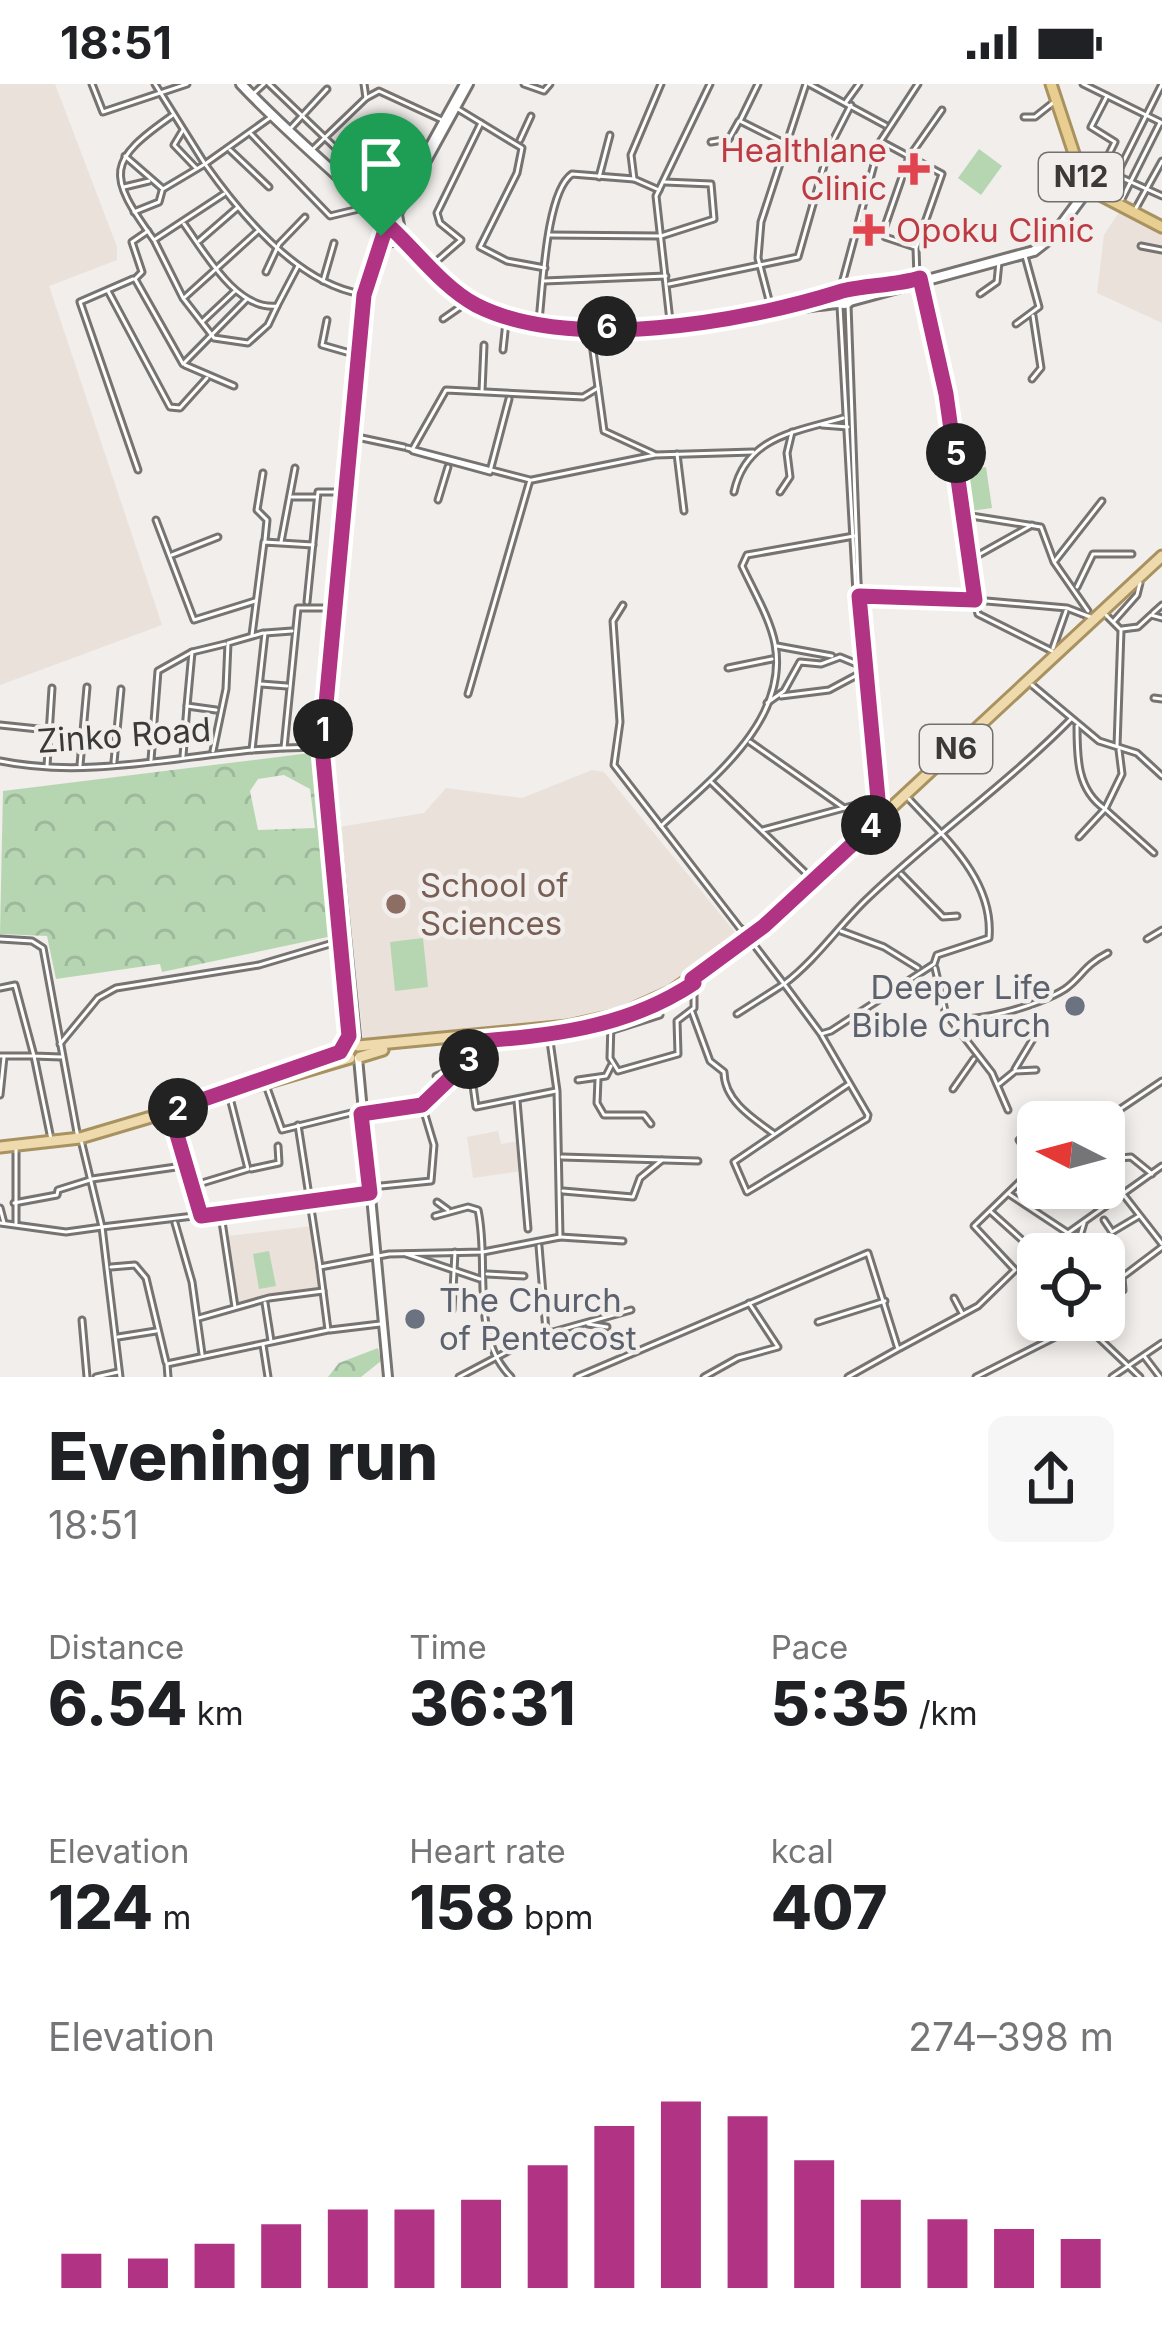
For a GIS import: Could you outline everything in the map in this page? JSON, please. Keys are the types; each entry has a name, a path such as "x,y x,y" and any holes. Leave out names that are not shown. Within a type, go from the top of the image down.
{"highway":[{"name":"N12","path":"1053,84 1090,188 1162,225"},
{"name":"N12","path":"1053,84 1090,188 1162,225"}],"main road":[{"path":"242,84 468,300 538,322 590,327 670,325 878,290 1025,254 1047,242 1090,188"},
{"path":"373,209 396,209 402,238"},
{"path":"373,209 382,239 402,238"},
{"name":"N6","path":"450,1041 611,1026 690,983 737,948 880,812 939,768 1032,685 1053,657 1110,618 1162,560"},
{"name":"N6","path":"0,1147 79,1139 354,1049 610,1018 690,983 764,926 870,828 880,812 909,799 1092,616 1162,560"}],"street":[{"path":"92,84 103,112 187,84"},
{"path":"155,84 238,207 332,288 364,295"},
{"path":"251,95 266,84 326,136 396,209"},
{"path":"364,84 366,98"},
{"path":"396,209 466,84"},
{"path":"388,1377 322,747 357,437 364,295 396,209 466,84"},
{"path":"524,84 544,91 550,84"},
{"path":"634,179 631,155 661,84"},
{"path":"670,325 659,190 710,84"},
{"path":"711,142 724,142 758,84"},
{"path":"771,310 760,267 761,222 784,143 809,84 886,126"},
{"path":"669,284 790,261 803,249 829,148 859,84"},
{"path":"880,812 860,671 843,297 880,142 917,84"},
{"path":"1083,84 1161,123 1121,201"},
{"path":"1096,91 1100,84"},
{"path":"1107,194 1162,85"},
{"path":"289,130 326,89"},
{"path":"311,151 379,91 444,120"},
{"path":"1104,166 1115,142 1091,127 1107,96"},
{"path":"1024,117 1035,117 1056,102"},
{"path":"456,108 519,142"},
{"path":"916,248 883,234 909,157 942,110"},
{"path":"173,115 124,155 122,187 201,323 214,338 248,343 268,325 299,264"},
{"path":"134,212 159,202 163,189 273,115"},
{"path":"531,116 519,142 517,173 480,247 507,261 545,268"},
{"path":"431,266 461,240 440,223 437,213 482,121"},
{"path":"740,121 784,143"},
{"path":"368,126 420,164"},
{"path":"183,130 174,146 198,169"},
{"path":"250,133 330,216 373,209"},
{"path":"598,178 610,135"},
{"path":"880,142 941,174 916,248 965,514 978,614 1053,657 1067,608"},
{"path":"228,149 269,187"},
{"path":"338,177 370,151"},
{"path":"124,155 163,189"},
{"path":"1079,160 1104,166 1162,196"},
{"path":"1136,208 1162,161"},
{"path":"538,322 550,235 568,175 634,179 659,190"},
{"path":"1154,175 1162,179"},
{"path":"122,187 151,181"},
{"path":"550,235 661,236 697,228 717,214 710,184 663,182"},
{"path":"154,240 226,193"},
{"path":"197,243 238,207"},
{"path":"266,272 279,244 305,217"},
{"path":"183,223 236,290 263,308 277,306"},
{"path":"184,298 219,271 260,228"},
{"path":"138,470 80,310 86,298 142,272 131,244 148,232"},
{"path":"354,1049 340,940 327,748 346,532 344,492 370,286 382,239"},
{"path":"323,281 334,243"},
{"path":"1141,246 1162,250"},
{"path":"1025,254 1040,301 1034,314 1040,368 1032,379"},
{"path":"980,294 997,282 1000,260"},
{"path":"544,281 668,276"},
{"path":"135,279 183,364 234,386"},
{"path":"108,289 154,386 170,407 179,408 207,378"},
{"path":"201,323 236,290"},
{"path":"183,364 214,338 247,299"},
{"path":"443,319 468,300"},
{"path":"1016,323 1034,314"},
{"path":"503,350 507,316"},
{"path":"326,320 322,344 359,356"},
{"path":"590,327 604,431 655,455"},
{"path":"482,393 484,345"},
{"path":"410,448 446,390 584,398 598,388"},
{"path":"498,395 505,405"},
{"path":"490,471 511,395"},
{"path":"357,437 530,480 655,455 753,452 793,430 849,417"},
{"path":"820,424 849,427"},
{"path":"780,491 790,480 787,453 793,430"},
{"path":"734,492 753,452"},
{"path":"676,453 684,511"},
{"path":"438,500 449,461"},
{"path":"281,544 296,468"},
{"path":"252,635 267,520 257,510 263,473"},
{"path":"468,694 530,480"},
{"path":"306,604 317,497 321,490 344,492"},
{"path":"290,497 317,497"},
{"path":"1054,562 1102,501"},
{"path":"965,514 1034,524 1046,532 1054,562 1092,616"},
{"path":"156,520 196,621 255,601"},
{"path":"970,559 1034,524"},
{"path":"662,826 748,742 765,704 776,646 742,566 747,555 854,536"},
{"path":"170,556 218,537"},
{"path":"264,542 313,545"},
{"path":"1076,589 1093,554 1132,554"},
{"path":"857,595 1067,608 1092,616"},
{"path":"857,595 880,812"},
{"path":"284,748 298,608 306,604 335,609"},
{"path":"623,605 613,621 620,722 612,760 821,1034 868,1115 862,1124 747,1192 734,1162 849,1084"},
{"path":"1120,630 1138,627 1162,605"},
{"path":"1151,615 1162,618"},
{"path":"1079,837 1106,809 1122,774 1118,749 1120,630 1110,618"},
{"path":"151,762 158,671 192,652 252,635 293,631"},
{"path":"252,750 265,633"},
{"path":"213,754 218,710 226,689 228,643"},
{"path":"776,646 835,657 860,671"},
{"path":"183,758 192,652"},
{"path":"779,696 796,665 835,657"},
{"path":"728,668 774,658"},
{"path":"765,704 779,696 829,690 860,671"},
{"path":"259,684 289,686"},
{"path":"1032,685 1078,724 1118,749 1137,752 1162,776"},
{"path":"80,767 87,687"},
{"path":"47,767 52,688"},
{"path":"114,764 121,689"},
{"path":"1154,698 1162,699"},
{"path":"187,706 218,710"},
{"path":"737,1014 784,984 940,832 985,803 1071,719"},
{"path":"0,724 49,730"},
{"path":"1078,724 1087,793 1154,853"},
{"path":"748,742 844,808"},
{"name":"Zinko Road","path":"0,761 80,767 322,747"},
{"path":"710,781 814,880"},
{"path":"909,799 970,869 986,904 990,932 979,945 937,955 934,964 950,1019 998,1086 1008,1110"},
{"path":"761,830 844,808 880,812"},
{"path":"899,873 943,917 957,916"},
{"path":"839,930 884,947 922,970"},
{"path":"1147,939 1162,931"},
{"path":"0,939 32,941 43,948 108,1268 120,1374 96,1377"},
{"path":"60,1044 106,992 259,965 340,940"},
{"path":"950,1019 1034,1004 1071,985 1081,968 1108,953"},
{"path":"821,1034 844,1026 934,964"},
{"path":"690,983 692,1010 710,1061 724,1072 727,1089 748,1115 774,1134"},
{"path":"0,988 15,986 21,995 52,1144"},
{"path":"612,1064 624,1071 678,1054 677,1021 692,1010"},
{"path":"578,1080 598,1079 612,1064 611,1026 660,1015"},
{"path":"549,1034 563,1191 560,1238"},
{"path":"998,1086 1015,1071 1036,1034"},
{"path":"467,1042 476,1107 557,1091"},
{"path":"0,1095 2,1056 62,1058"},
{"path":"952,1089 974,1057"},
{"path":"436,1076 470,1059"},
{"path":"267,1079 279,1129 422,1105 442,1090 454,1070"},
{"path":"1015,1071 1036,1070"},
{"path":"598,1079 604,1115 640,1114 651,1124"},
{"path":"1125,1106 1162,1081"},
{"path":"228,1093 248,1169"},
{"path":"517,1099 528,1228"},
{"path":"0,1208 2,1223 66,1232 175,1222 431,1181 434,1145 422,1105"},
{"path":"170,1111 201,1216"},
{"path":"298,1125 307,1154 328,1330"},
{"path":"192,1186 279,1162 278,1146"},
{"path":"16,1147 16,1225"},
{"path":"561,1157 698,1161"},
{"path":"563,1191 633,1197 640,1178 662,1164 662,1158"},
{"path":"1125,1158 1153,1174"},
{"path":"14,1203 57,1195 58,1190 90,1180 152,1174 186,1165"},
{"path":"1125,1192 1162,1166"},
{"path":"853,1376 963,1315 1016,1269 974,1226 1017,1184"},
{"path":"1008,1193 1063,1233 1102,1209"},
{"path":"1125,1194 1162,1245 1125,1273"},
{"path":"437,1202 448,1211"},
{"path":"435,1216 478,1210 484,1277 480,1295 493,1360 511,1377"},
{"path":"990,1211 1017,1235"},
{"path":"221,1214 235,1309"},
{"path":"1104,1220 1112,1232 1140,1215"},
{"path":"175,1222 202,1356"},
{"path":"1081,1233 1084,1222"},
{"path":"320,1267 404,1252 483,1252 560,1238 623,1241"},
{"path":"539,1244 540,1298 548,1328 544,1334"},
{"path":"452,1310 456,1250"},
{"path":"404,1252 484,1277 524,1276"},
{"path":"577,1377 868,1253 898,1349"},
{"path":"108,1268 139,1268 168,1377"},
{"path":"198,1319 323,1291"},
{"path":"954,1298 963,1315"},
{"path":"818,1322 886,1300"},
{"path":"265,1303 271,1343"},
{"path":"704,1377 738,1358 778,1347 749,1303"},
{"path":"459,1377 544,1334 631,1310"},
{"path":"82,1320 87,1377"},
{"path":"976,1377 992,1374 1083,1323 1140,1377"},
{"path":"166,1364 328,1330 382,1324"},
{"path":"586,1324 607,1327"},
{"path":"548,1328 555,1331"},
{"path":"116,1338 159,1331"},
{"path":"1112,1377 1162,1343"},
{"path":"263,1345 268,1377"},
{"path":"1144,1356 1160,1377"}],"shaded area":[{"path":"0,84 55,84 117,247 117,260 49,286 162,625 0,685"},
{"path":"1120,211 1162,231 1162,323 1097,293 1104,235"},
{"path":"592,770 604,772 743,942 635,1009 575,1024 364,1046 339,827 424,813 446,788 522,798"},
{"path":"498,1131 501,1144 519,1141 523,1171 473,1178 467,1137"},
{"path":"312,1226 320,1288 236,1307 228,1236"}],"green space":[{"path":"979,149 1002,166 981,195 958,178"},
{"path":"986,467 992,508 970,511 964,470"},
{"path":"318,752 337,935 162,972 160,964 56,979 47,936 0,934 3,791","holes":["284,775 310,789 315,828 258,830 250,791 258,779"]},
{"path":"423,938 428,987 395,991 390,942"},
{"path":"269,1251 276,1286 259,1289 253,1254"},
{"path":"378,1348 381,1361 361,1377 328,1377 339,1363"}],"waterway":[{"path":"1088,84 1162,121"}],"place":[{"name":"Healthlane Clinic","path":"914,169"},
{"name":"Opoku Clinic","path":"869,230"},
{"name":"School of Sciences","path":"396,904"},
{"name":"Deeper Life Bible Church","path":"1075,1006"},
{"name":"The Church of Pentecost","path":"415,1319"}],"route":[{"path":"387,224 474,304 507,316 569,326 698,323 808,305 843,290 878,290 920,278 946,394 975,600 859,596 878,799 870,828 764,926 692,979 694,983 658,1004 598,1026 467,1042 470,1059 450,1072 442,1090 422,1105 361,1114 370,1193 201,1216 170,1111 340,1052 349,1036 322,747 364,295 381,236 387,224"}]}
